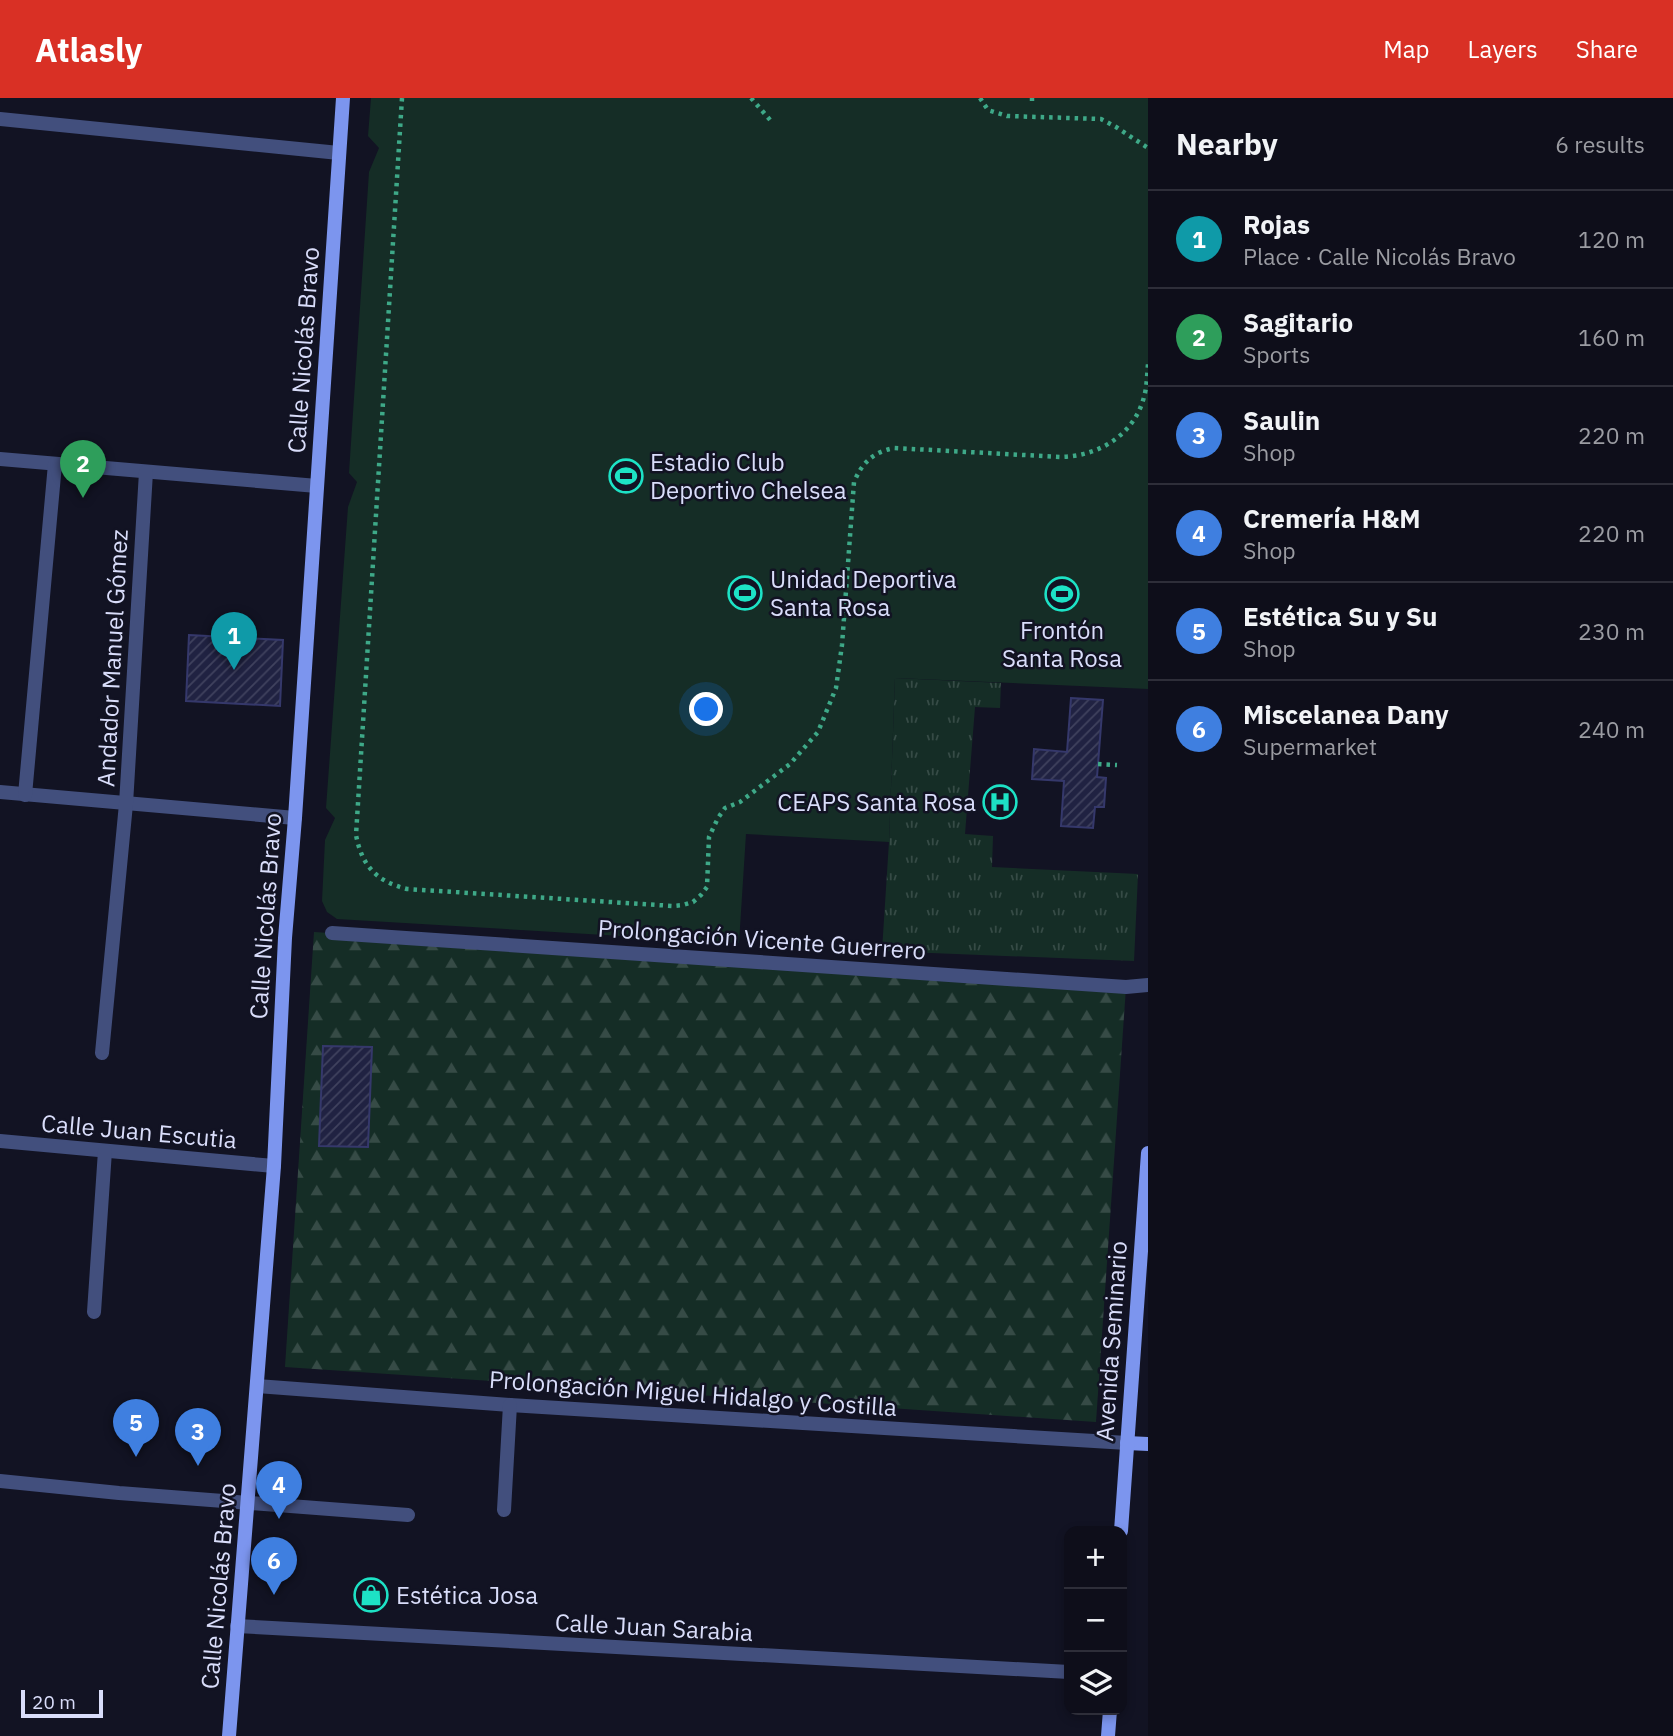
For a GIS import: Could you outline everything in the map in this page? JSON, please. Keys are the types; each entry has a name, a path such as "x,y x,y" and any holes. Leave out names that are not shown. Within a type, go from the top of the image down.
{"street":[{"name":"Calle Nicolás Bravo","path":"229,1736 274,1166 285,938 343,98"},
{"path":"0,119 340,153"},
{"path":"0,459 317,486"},
{"path":"25,794 55,464"},
{"name":"Andador Manuel Gómez","path":"102,1053 126,804 146,472"},
{"path":"0,792 295,818"},
{"name":"Prolongación Vicente Guerrero","path":"332,933 1126,987 1148,985"},
{"name":"Calle Juan Escutia","path":"0,1141 274,1166"},
{"path":"94,1312 105,1151"},
{"name":"Avenida Seminario","path":"1121,1526 1148,1153"},
{"name":"Prolongación Miguel Hidalgo y Costilla","path":"257,1387 1127,1443"},
{"path":"504,1510 510,1405"},
{"path":"1127,1443 1148,1444"},
{"path":"0,1481 247,1504 408,1515"},
{"name":"Calle Juan Sarabia","path":"237,1626 1064,1672"},
{"path":"1108,1736 1110,1715"}],"path":[{"path":"402,98 356,835 362,858 369,868 393,885 673,906 693,902 706,887 709,837 718,818 725,808 740,802 790,764 818,732 836,688 842,645 854,482 859,470 868,460 894,448 1061,457 1077,457 1091,453 1118,438 1134,420 1144,397 1148,364"},
{"path":"751,98 771,121"},
{"path":"980,98 988,110 1007,116 1101,119 1148,148"},
{"path":"1098,764 1117,765"}],"green space":[{"name":"Unidad Deportiva Santa Rosa","path":"371,98 1148,98 1148,689 895,678 889,842 746,834 739,943 337,919 327,912 322,901 325,840 335,818 326,808 348,507 357,482 349,473 369,172 379,148 368,136"},
{"path":"895,678 1001,683 1000,708 975,707 965,834 993,836 992,867 1138,874 1134,961 882,951"},
{"path":"314,932 1126,987 1096,1422 285,1367"}],"building":[{"path":"189,635 283,640 280,706 186,701"},
{"path":"1071,698 1103,700 1097,777 1106,778 1104,807 1095,807 1093,828 1061,826 1064,781 1032,779 1034,749 1067,752"},
{"path":"323,1046 372,1047 368,1147 319,1146"}],"place":[{"name":"Estadio Club Deportivo Chelsea","path":"626,476"},
{"name":"Sagitario","path":"83,498"},
{"name":"Unidad Deportiva Santa Rosa","path":"745,593"},
{"name":"Frontón Santa Rosa","path":"1062,594"},
{"name":"Rojas","path":"234,670"},
{"name":"CEAPS Santa Rosa","path":"1000,802"},
{"name":"Estética Su y Su","path":"136,1457"},
{"name":"Saulin","path":"198,1466"},
{"name":"Cremería H&M","path":"279,1519"},
{"name":"Miscelanea Dany","path":"274,1595"},
{"name":"Estética Josa","path":"371,1595"}]}
